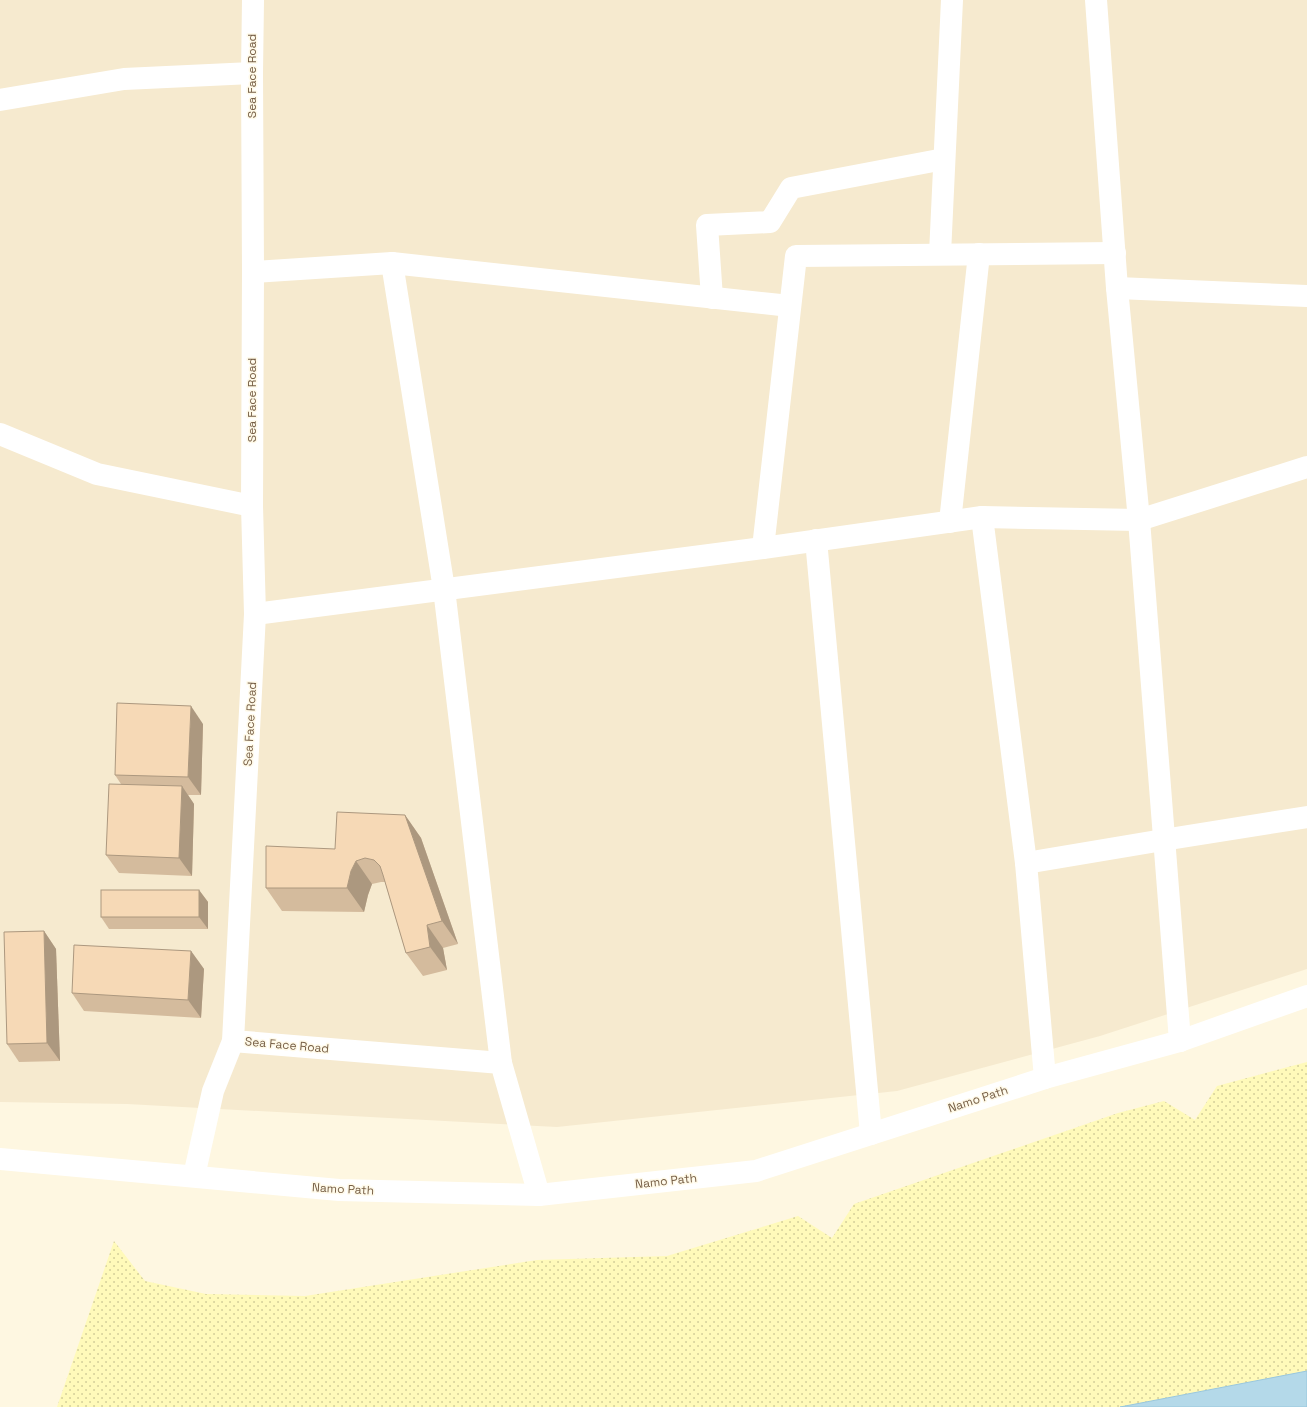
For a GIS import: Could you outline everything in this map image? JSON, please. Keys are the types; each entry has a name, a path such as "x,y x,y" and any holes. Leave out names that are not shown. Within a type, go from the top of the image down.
{"street":[{"name":"Sea Face Road","path":"253,0 252,506 256,614 233,1041 501,1063"},
{"path":"940,254 952,0"},
{"path":"1096,0 1114,253 1139,520 1180,1041"},
{"path":"0,100 124,79 252,73"},
{"path":"712,298 707,225 770,222 791,188 944,159"},
{"path":"763,548 796,256 1114,253"},
{"path":"950,522 979,254"},
{"path":"253,272 392,263 790,306"},
{"path":"392,263 444,589 501,1063 539,1195"},
{"path":"1117,288 1307,296"},
{"path":"0,434 96,474 252,506"},
{"path":"256,614 763,548 982,517 1139,520 1307,467"},
{"path":"982,517 1026,863 1045,1078"},
{"path":"816,540 871,1134"},
{"path":"1026,863 1307,817"},
{"name":"Namo Path","path":"0,1159 339,1190 539,1195 756,1171 1045,1078 1180,1041 1307,996"},
{"path":"194,1176 213,1091 233,1041"}],"shaded area":[{"path":"0,0 1307,0 1307,969 1100,1036 897,1091 557,1127 127,1104 0,1102"}],"sand":[{"path":"1307,1062 1307,1371 1120,1407 57,1407 114,1241 145,1281 206,1294 305,1296 537,1260 667,1256 798,1216 832,1238 854,1204 1118,1113 1164,1101 1195,1120 1217,1086"}],"water":[{"path":"1307,1371 1307,1407 1120,1407"}],"building":[{"path":"117,703 191,706 188,777 115,775"},
{"path":"109,784 182,786 179,858 106,855"},
{"path":"337,812 405,815 442,921 427,925 430,947 406,953 380,866 374,860 365,858 356,861 351,871 347,888 266,888 266,846 335,849"},
{"path":"101,890 199,890 199,917 101,917"},
{"path":"44,931 47,1043 7,1044 4,932"},
{"path":"74,945 191,951 188,1000 72,993"}]}
